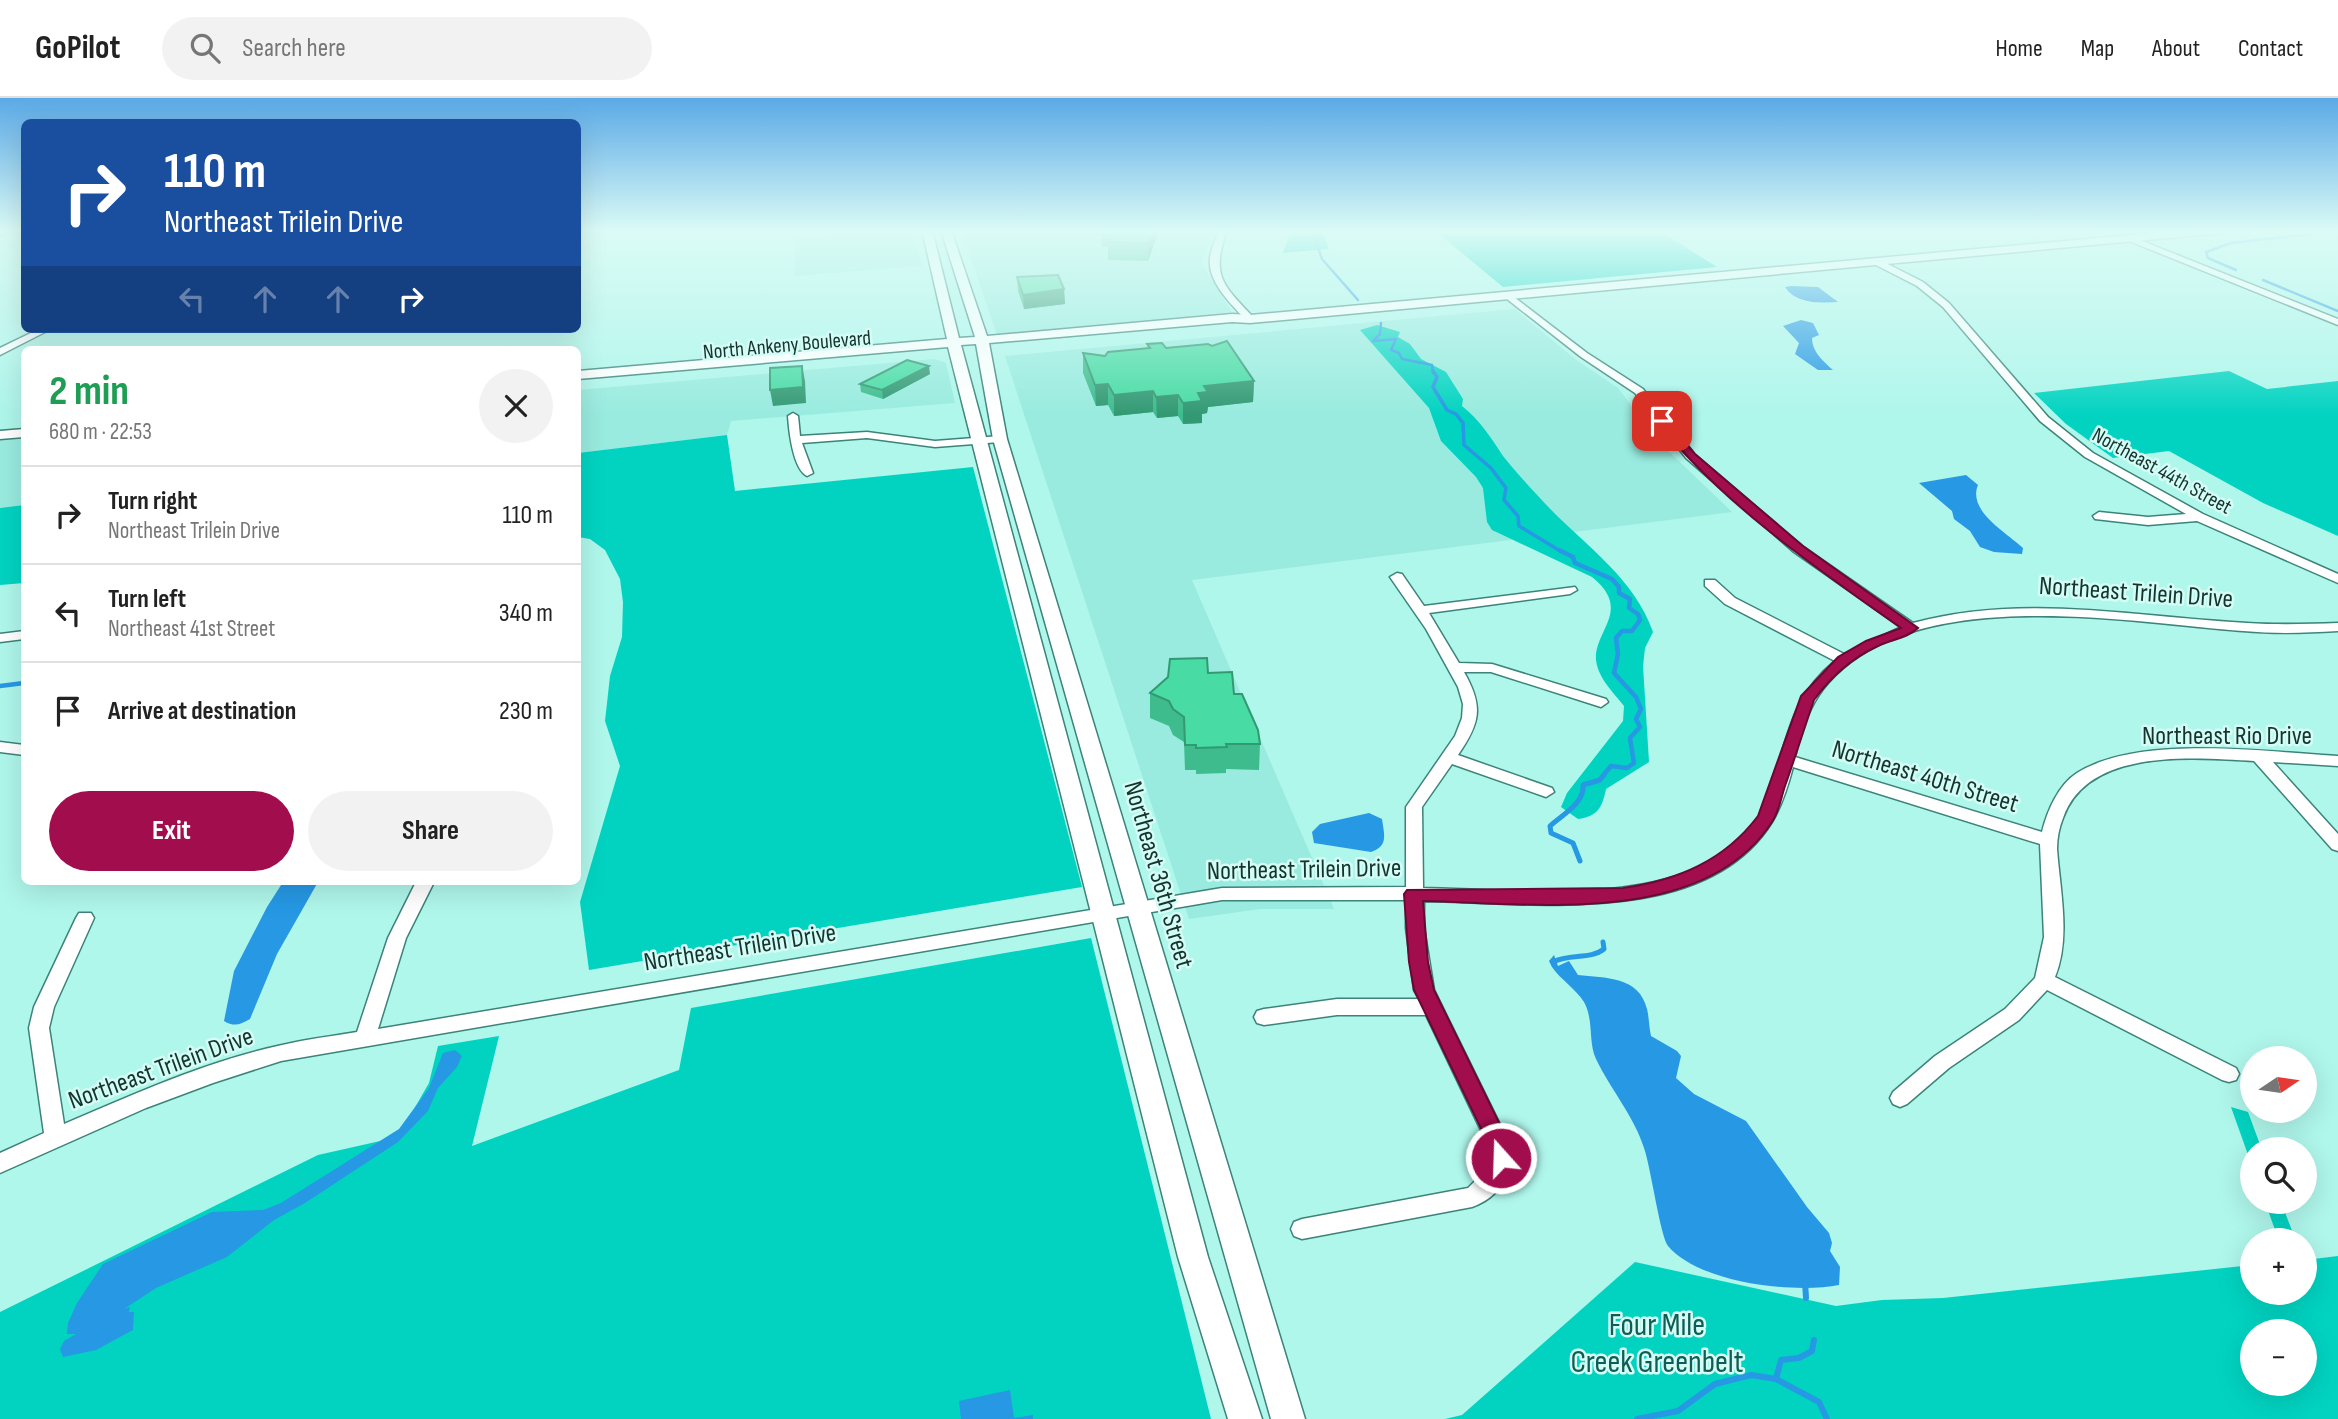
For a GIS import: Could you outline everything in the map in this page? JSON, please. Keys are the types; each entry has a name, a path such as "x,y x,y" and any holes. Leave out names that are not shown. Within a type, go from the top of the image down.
{"main road":[{"name":"Northeast 36th Street","path":"942,292 955,347 991,440 1139,909 1288,1419"},
{"name":"Northeast 36th Street","path":"965,292 982,345 991,440 1103,914 1193,1257 1245,1419"},
{"name":"North Ankeny Boulevard","path":"581,375 1237,324 1250,319 1567,292"},
{"name":"North Ankeny Boulevard","path":"581,385 955,347"},
{"path":"0,425 21,423"},
{"path":"0,435 21,433"}],"street":[{"path":"1229,292 1250,319"},
{"name":"Northeast 44th Street","path":"1925,292 1953,311 2044,419 2089,455 2199,517 2338,579"},
{"path":"2263,292 2338,322"},
{"path":"1510,297 1544,326 1639,391 1690,456 1798,549 1911,628"},
{"path":"0,352 38,333"},
{"path":"793,416 795,440 807,473"},
{"path":"795,440 860,435 919,444 991,440"},
{"path":"2099,516 2148,521 2199,517"},
{"path":"1301,1229 1472,1197 1495,1182 1501,1158 1499,1145 1424,990 1413,894 1414,807 1450,758 1470,718 1470,704 1465,687 1422,610 1397,577"},
{"path":"1710,583 1730,601 1843,660"},
{"path":"1422,610 1570,590"},
{"name":"Northeast Trilein Drive","path":"0,1163 141,1099 215,1072 281,1053 1222,894 1584,897 1647,891 1698,876 1725,859 1760,827 1766,818 1787,760 1806,699 1843,660 1871,644 1911,628 1992,613 2058,610 2127,614 2243,628 2338,627"},
{"path":"0,638 21,635"},
{"path":"1454,667 1492,668 1601,702"},
{"path":"0,747 21,750"},
{"name":"Northeast Rio Drive","path":"2045,980 2053,932 2048,840 2063,799 2082,777 2108,765 2135,758 2177,755 2338,761"},
{"path":"1450,758 1546,792"},
{"path":"2260,758 2338,845"},
{"name":"Northeast 40th Street","path":"1787,760 2048,840"},
{"path":"365,1037 397,937 423,885"},
{"path":"55,1137 39,1028 44,1007 85,918"},
{"path":"1900,1098 1947,1058 2007,1018 2026,1002 2045,980 2229,1074"},
{"path":"1264,1017 1337,1007 1432,1007"}],"shaded area":[{"path":"982,292 1219,292 1232,312 997,335"},
{"path":"1515,309 1575,359 1618,388 1659,442 1732,512 1192,580 1334,909 1260,909 1189,919 1005,356"},
{"path":"934,359 946,363 955,403 731,421 727,435 581,453 581,390"},
{"path":"21,438 21,505 0,508 0,440"}],"green space":[{"path":"1377,325 1400,332 1398,337 1410,344 1421,359 1446,372 1463,399 1462,406 1480,423 1507,461 1554,513 1618,575 1644,611 1653,632 1645,648 1643,666 1649,762 1606,789 1601,806 1590,816 1578,819 1561,807 1567,793 1623,721 1624,706 1603,679 1596,660 1600,639 1609,620 1610,600 1592,577 1492,530 1487,522 1483,488 1476,477 1441,441 1429,408 1360,330"},
{"path":"2229,371 2267,389 2338,381 2338,536 2263,503 2169,451 2113,458 2066,424 2034,393"},
{"path":"727,435 735,491 973,467 1082,887 589,970 580,902 620,766 605,721 610,676 622,637 623,602 620,579 605,550 590,539 581,538 581,453"},
{"path":"21,505 21,583 0,585 0,508"},
{"path":"1091,938 1211,1419 0,1419 0,1312 318,1155 398,1137 429,1083 438,1046 499,1036 472,1146 679,1070 691,1008"},
{"path":"2231,1107 2240,1110 2240,1124 2252,1124 2257,1137 2242,1137"},
{"path":"2269,1214 2286,1214 2291,1228 2274,1228"},
{"name":"Four Mile Creek Greenbelt","path":"2338,1256 2338,1419 1445,1419 1462,1415 1635,1262 1836,1306 1882,1300 1943,1298 2240,1266 2240,1305 2317,1305 2317,1259"}],"water":[{"path":"1824,292 1838,302 1816,302 1795,297 1790,293"},
{"path":"1801,320 1813,323 1819,335 1812,338 1814,348 1833,370 1818,370 1795,354 1799,343 1783,326"},
{"path":"1966,475 1978,485 1976,495 1983,512 2023,548 2022,554 1994,552 1980,547 1970,531 1954,519 1952,511 1919,483"},
{"path":"1369,813 1382,819 1384,839 1377,849 1371,852 1314,843 1312,832 1320,824"},
{"path":"281,885 316,885 277,954 250,1019 231,1024 224,1021 234,971"},
{"path":"1554,955 1558,966 1569,961 1578,975 1610,978 1637,990 1647,1009 1651,1036 1681,1056 1676,1078 1694,1094 1746,1121 1807,1207 1829,1233 1832,1243 1830,1251 1840,1267 1839,1285 1798,1288 1748,1283 1701,1269 1682,1259 1668,1246 1640,1136 1596,1059 1584,1002 1549,961"},
{"path":"455,1050 462,1056 457,1067 438,1088 428,1111 398,1142 305,1203 274,1220 227,1257 156,1288 124,1309 130,1307 129,1312 134,1312 133,1330 96,1350 63,1357 60,1349 64,1341 76,1334 67,1334 68,1323 77,1303 103,1264 212,1212 263,1210 281,1203 399,1129 429,1088 443,1053"},
{"path":"1010,1390 1014,1418 1033,1415 1033,1419 961,1419 959,1401"}],"building":[{"path":"1022,292 1046,292 1023,295"},
{"path":"1227,341 1254,381 1204,386 1208,392 1198,393 1202,401 1183,403 1178,395 1156,397 1153,391 1114,395 1108,384 1095,385 1083,353 1105,356 1108,352 1150,348 1147,344 1162,343 1166,348 1208,344 1212,346"},
{"path":"907,360 929,366 882,390 860,384"},
{"path":"802,366 803,387 770,390 770,368"},
{"path":"1207,658 1208,673 1232,672 1234,694 1242,694 1258,730 1260,744 1226,744 1227,747 1196,748 1196,745 1185,745 1184,717 1173,709 1169,701 1150,693 1168,677 1170,659"}],"waterway":[{"path":"1351,292 1358,300"},
{"path":"2291,292 2338,311"},
{"path":"1381,323 1380,334 1373,341 1396,339 1391,350 1399,353 1402,359 1432,365 1433,373"},
{"path":"1433,371 1437,377 1433,387 1447,410 1456,414 1463,423 1464,445 1491,468 1506,488 1504,500 1518,516 1519,526 1562,552"},
{"path":"1559,550 1573,557 1575,563 1612,579 1619,587 1619,593 1630,599 1629,608 1638,614 1640,620 1632,631 1622,631 1616,638 1618,654 1614,673 1636,697 1641,709 1636,719 1640,727 1630,738 1634,763 1627,768 1611,766 1602,777"},
{"path":"0,686 21,683"},
{"path":"1580,861 1573,843 1551,833 1550,826 1577,803 1583,785 1600,780 1604,775"},
{"path":"1553,962 1598,952 1604,949 1603,942"},
{"path":"1805,1282 1806,1298"},
{"path":"1776,1379 1781,1360 1799,1358 1812,1351 1814,1340"},
{"path":"1637,1419 1678,1411 1715,1384 1751,1375 1776,1379"},
{"path":"1776,1379 1819,1402 1827,1419"}],"route":[{"path":"1501,1158 1499,1145 1424,990 1413,894 1584,897 1623,895 1698,876 1725,859 1753,835 1766,818 1806,699 1817,685 1843,660 1871,644 1911,628 1798,549 1690,456 1662,421"}]}
